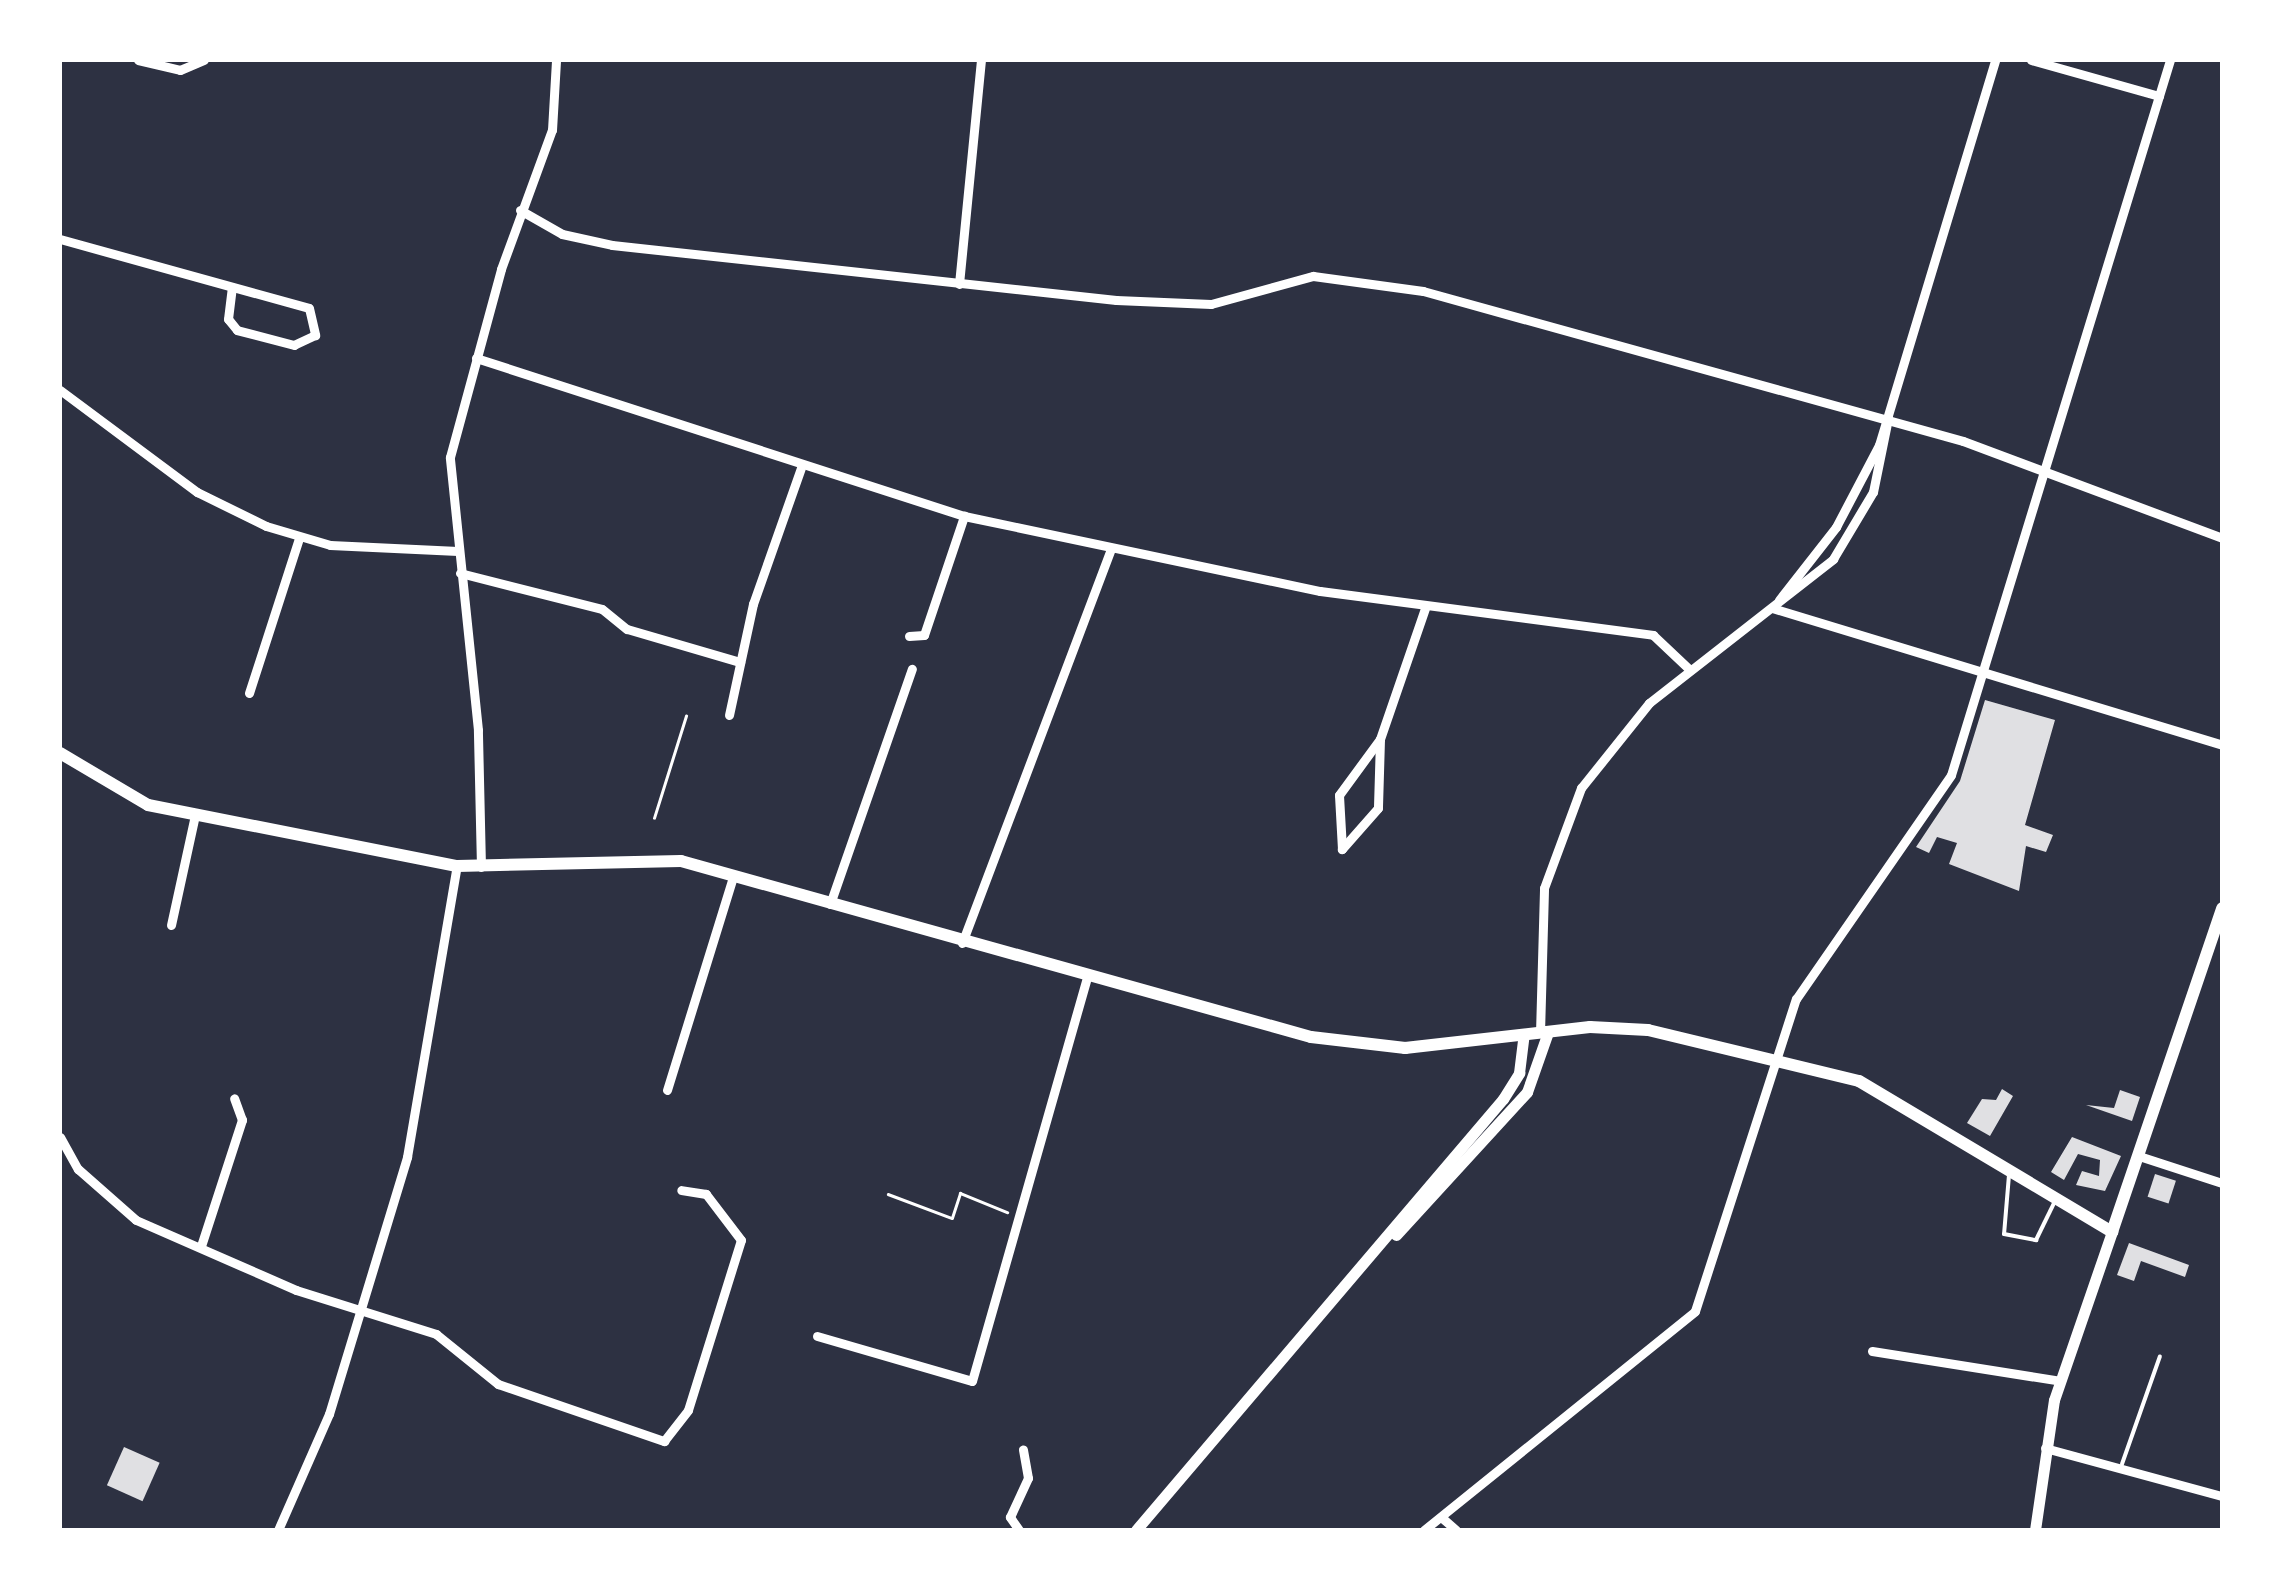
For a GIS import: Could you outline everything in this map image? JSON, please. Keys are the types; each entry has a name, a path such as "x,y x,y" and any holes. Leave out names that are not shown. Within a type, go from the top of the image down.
{"main road":[{"path":"60,754 136,800 195,815 458,866 644,856 830,904 1086,980 1331,1040 1416,1047 1626,1026 1782,1061 1859,1081 2112,1232 2142,1158 2222,908"}],"street":[{"path":"138,60 180,70 204,60"},
{"path":"481,867 450,457 520,210 552,130 556,60"},
{"path":"958,284 981,60"},
{"path":"1772,608 1847,509 1888,418 1995,60"},
{"path":"2031,60 2160,96"},
{"path":"1424,1530 1690,1319 1782,1061 1796,1000 1951,776 2050,470 2170,60"},
{"path":"520,210 594,242 958,284 1199,305 1331,277 1444,295 1888,418 2050,470 2222,538"},
{"path":"60,240 232,287 308,308 315,335 294,345 237,330 228,319 232,287"},
{"path":"476,358 800,468 964,516 1425,608 1653,635 1690,670"},
{"path":"60,390 197,492 299,538 458,552"},
{"path":"1368,1262 1527,1092 1544,1033 1540,913 1567,819 1617,738 1690,670 1817,576 1856,527 1880,474 1888,418"},
{"path":"729,714 740,662 800,468"},
{"path":"909,636 924,635 964,516"},
{"path":"248,694 299,538"},
{"path":"962,943 1111,548"},
{"path":"460,573 602,609 628,629 740,662"},
{"path":"1380,739 1378,808 1342,849 1339,795 1380,739 1425,608"},
{"path":"1772,608 2222,745"},
{"path":"830,904 912,669"},
{"path":"171,925 195,815"},
{"path":"278,1530 361,1309 416,1122 458,866"},
{"path":"667,1090 733,877"},
{"path":"817,1336 972,1381 1086,980"},
{"path":"1136,1530 1368,1262 1514,1084 1524,1035"},
{"path":"201,1246 242,1120 234,1098"},
{"path":"60,1137 104,1196 201,1246 436,1334 487,1379 664,1441 688,1410 741,1240 714,1201 681,1190"},
{"path":"2142,1158 2222,1183"},
{"path":"2035,1530 2045,1448 2060,1381 2112,1232"},
{"path":"1872,1352 2060,1381"},
{"path":"2045,1448 2122,1464 2222,1496"},
{"path":"1019,1530 1010,1517 1028,1478 1024,1450"},
{"path":"1441,1517 1456,1530"}],"lane":[{"path":"2010,1170 2004,1234 2036,1240 2056,1199"},
{"path":"2122,1464 2160,1356"}],"path":[{"path":"654,818 686,716"},
{"path":"888,1194 952,1218 960,1194 1018,1216"}],"building":[{"path":"1985,700 2055,720 2025,825 2053,835 2046,852 2026,846 2019,891 1949,864 1957,843 1937,837 1929,853 1916,847 1960,781"},
{"path":"2002,1089 2013,1096 1990,1136 1967,1123 1982,1099 1996,1100"},
{"path":"2120,1090 2140,1097 2132,1121 2086,1105 2114,1108"},
{"path":"2072,1137 2121,1156 2105,1191 2076,1185 2082,1171 2099,1176 2100,1160 2078,1154 2064,1180 2051,1172"},
{"path":"2155,1174 2176,1181 2169,1204 2148,1197"},
{"path":"2129,1243 2189,1265 2185,1277 2141,1261 2134,1281 2117,1275"},
{"path":"124,1447 160,1463 143,1501 107,1485"}]}
